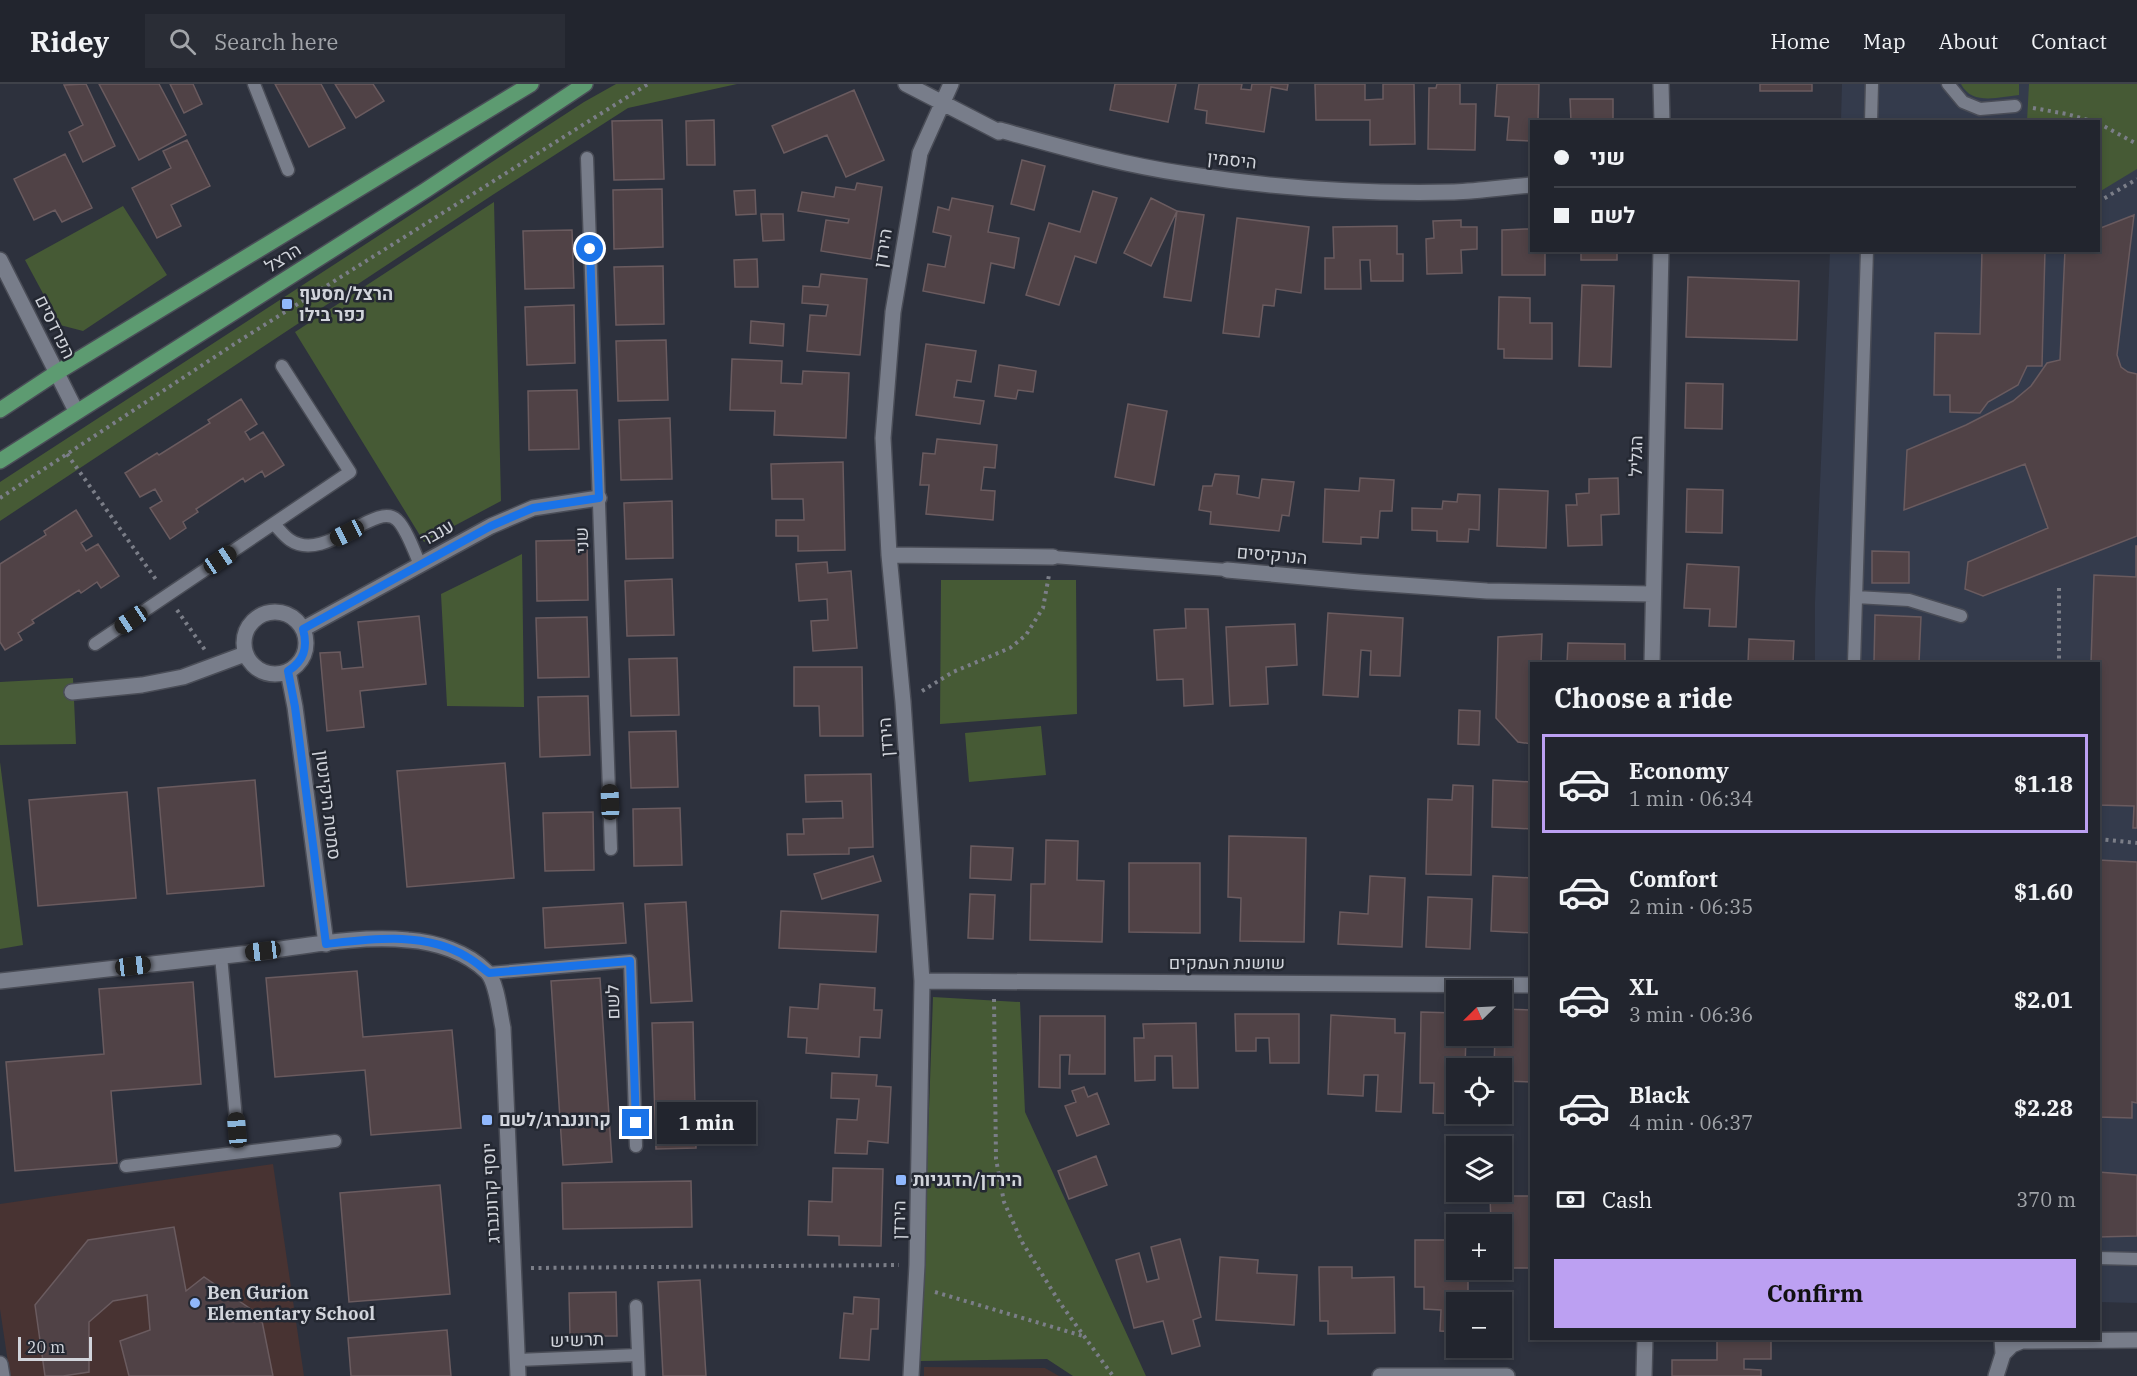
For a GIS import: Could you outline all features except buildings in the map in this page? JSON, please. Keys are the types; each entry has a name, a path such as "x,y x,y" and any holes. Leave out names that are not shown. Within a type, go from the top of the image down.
{"main road":[{"name":"הרצל","path":"0,410 56,373 531,84"},
{"name":"הרצל","path":"0,461 426,190 585,84"}],"street":[{"name":"היסמין","path":"906,84 999,132 1000,130 1077,152 1186,174 1293,186 1367,190 1456,192 1530,185"},
{"path":"938,84 942,102"},
{"name":"הירדן","path":"911,1376 917,1287 922,981 903,702 889,555 883,438 893,312 920,153 951,84"},
{"path":"1661,84 1662,120"},
{"name":"הגליל","path":"1652,662 1661,252"},
{"name":"הפרדסים","path":"0,260 76,411"},
{"name":"ענבר","path":"303,629 491,526 533,508 599,498"},
{"name":"הנרקיסים","path":"889,555 1053,557"},
{"name":"הנרקיסים","path":"1227,570 1487,591 1652,594"},
{"path":"277,611 292,616 303,629 306,649 296,666 288,671 268,674 258,670 245,654 244,633 249,624 267,612 277,611"},
{"path":"72,692 183,677 245,654"},
{"name":"סמטת היקינטון","path":"288,671 295,707 326,944"},
{"path":"0,981 391,938 431,943 465,956 489,973"},
{"name":"יוסף קרוננברג","path":"489,973 497,997 503,1028 518,1376"},
{"name":"שושנת העמקים","path":"922,981 1530,985"},
{"path":"1644,1376 1645,1340"},
{"path":"1996,1376 2003,1354 2002,1340"},
{"path":"2003,1354 2012,1345 2022,1341 2137,1340"},
{"path":"0,1364 2,1376"},
{"path":"1380,1376 1507,1376"}],"lane":[{"path":"254,84 288,170"},
{"path":"1871,120 1872,84"},
{"path":"1948,84 1963,102 1980,109 2015,106"},
{"name":"שני","path":"587,158 611,849"},
{"path":"1854,662 1866,252"},
{"path":"95,644 350,472 282,366"},
{"path":"274,524 291,541 312,546 332,541 376,518 391,516 402,527 420,565"},
{"name":"הנרקיסים","path":"1053,557 1227,570"},
{"path":"1856,597 1909,600 1961,616"},
{"path":"221,956 239,1152"},
{"name":"לשם","path":"489,973 630,961 636,1146"},
{"path":"126,1166 335,1141"},
{"path":"2100,1258 2137,1259"},
{"path":"636,1306 639,1376"},
{"name":"תרשיש","path":"518,1360 638,1355"}],"path":[{"path":"0,498 242,339 648,84"},
{"path":"2015,106 2055,111 2089,120"},
{"path":"2100,124 2137,144"},
{"path":"2100,201 2137,179"},
{"path":"68,454 216,665"},
{"path":"903,702 953,672 986,656 1010,648 1026,635 1043,608 1053,557"},
{"path":"2059,588 2059,662"},
{"path":"2100,839 2137,843"},
{"path":"993,982 996,1159 1004,1202 1022,1242 1060,1303 1113,1376"},
{"path":"514,1269 917,1265"},
{"path":"917,1287 1084,1336"}],"shaded area":[{"path":"1842,84 2137,84 2137,1303 2100,1302 2100,662 1815,662 1815,602 1830,252 2100,252 2100,120 1841,120"},
{"path":"1714,119 1841,120 1714,120"},
{"path":"273,1164 304,1376 10,1376 0,1309 0,1204"},
{"path":"924,1367 1045,1368 1059,1376 924,1376"}],"green space":[{"path":"616,84 737,84 628,108 0,521 0,482 584,102"},
{"path":"1961,84 2019,84 2019,95 1979,98 1966,91"},
{"path":"2029,84 2137,84 2137,169 2100,191 2100,120 2027,120"},
{"path":"494,202 501,501 424,542 295,332"},
{"path":"123,206 167,275 83,331 60,325 25,260"},
{"path":"522,554 524,707 447,706 441,594"},
{"path":"941,580 1076,580 1077,714 940,724"},
{"path":"73,678 76,744 0,745 0,682"},
{"path":"1041,726 1046,775 969,782 965,733"},
{"path":"0,762 23,945 0,949"},
{"path":"933,997 1020,1002 1025,1112 1146,1376 1073,1376 1047,1359 920,1361"}],"place":[{"name":"הרצל/מסעף כפר בילו","path":"287,304"},
{"name":"קרוננברג/לשם","path":"487,1120"},
{"name":"הירדן/הדגניות","path":"901,1180"},
{"name":"Ben Gurion Elementary School","path":"195,1303"}],"route":[{"path":"590,249 599,498 533,508 491,526 303,629 306,649 296,666 288,671 295,707 326,944 391,938 431,943 465,956 489,973 630,961 636,1123"}]}
